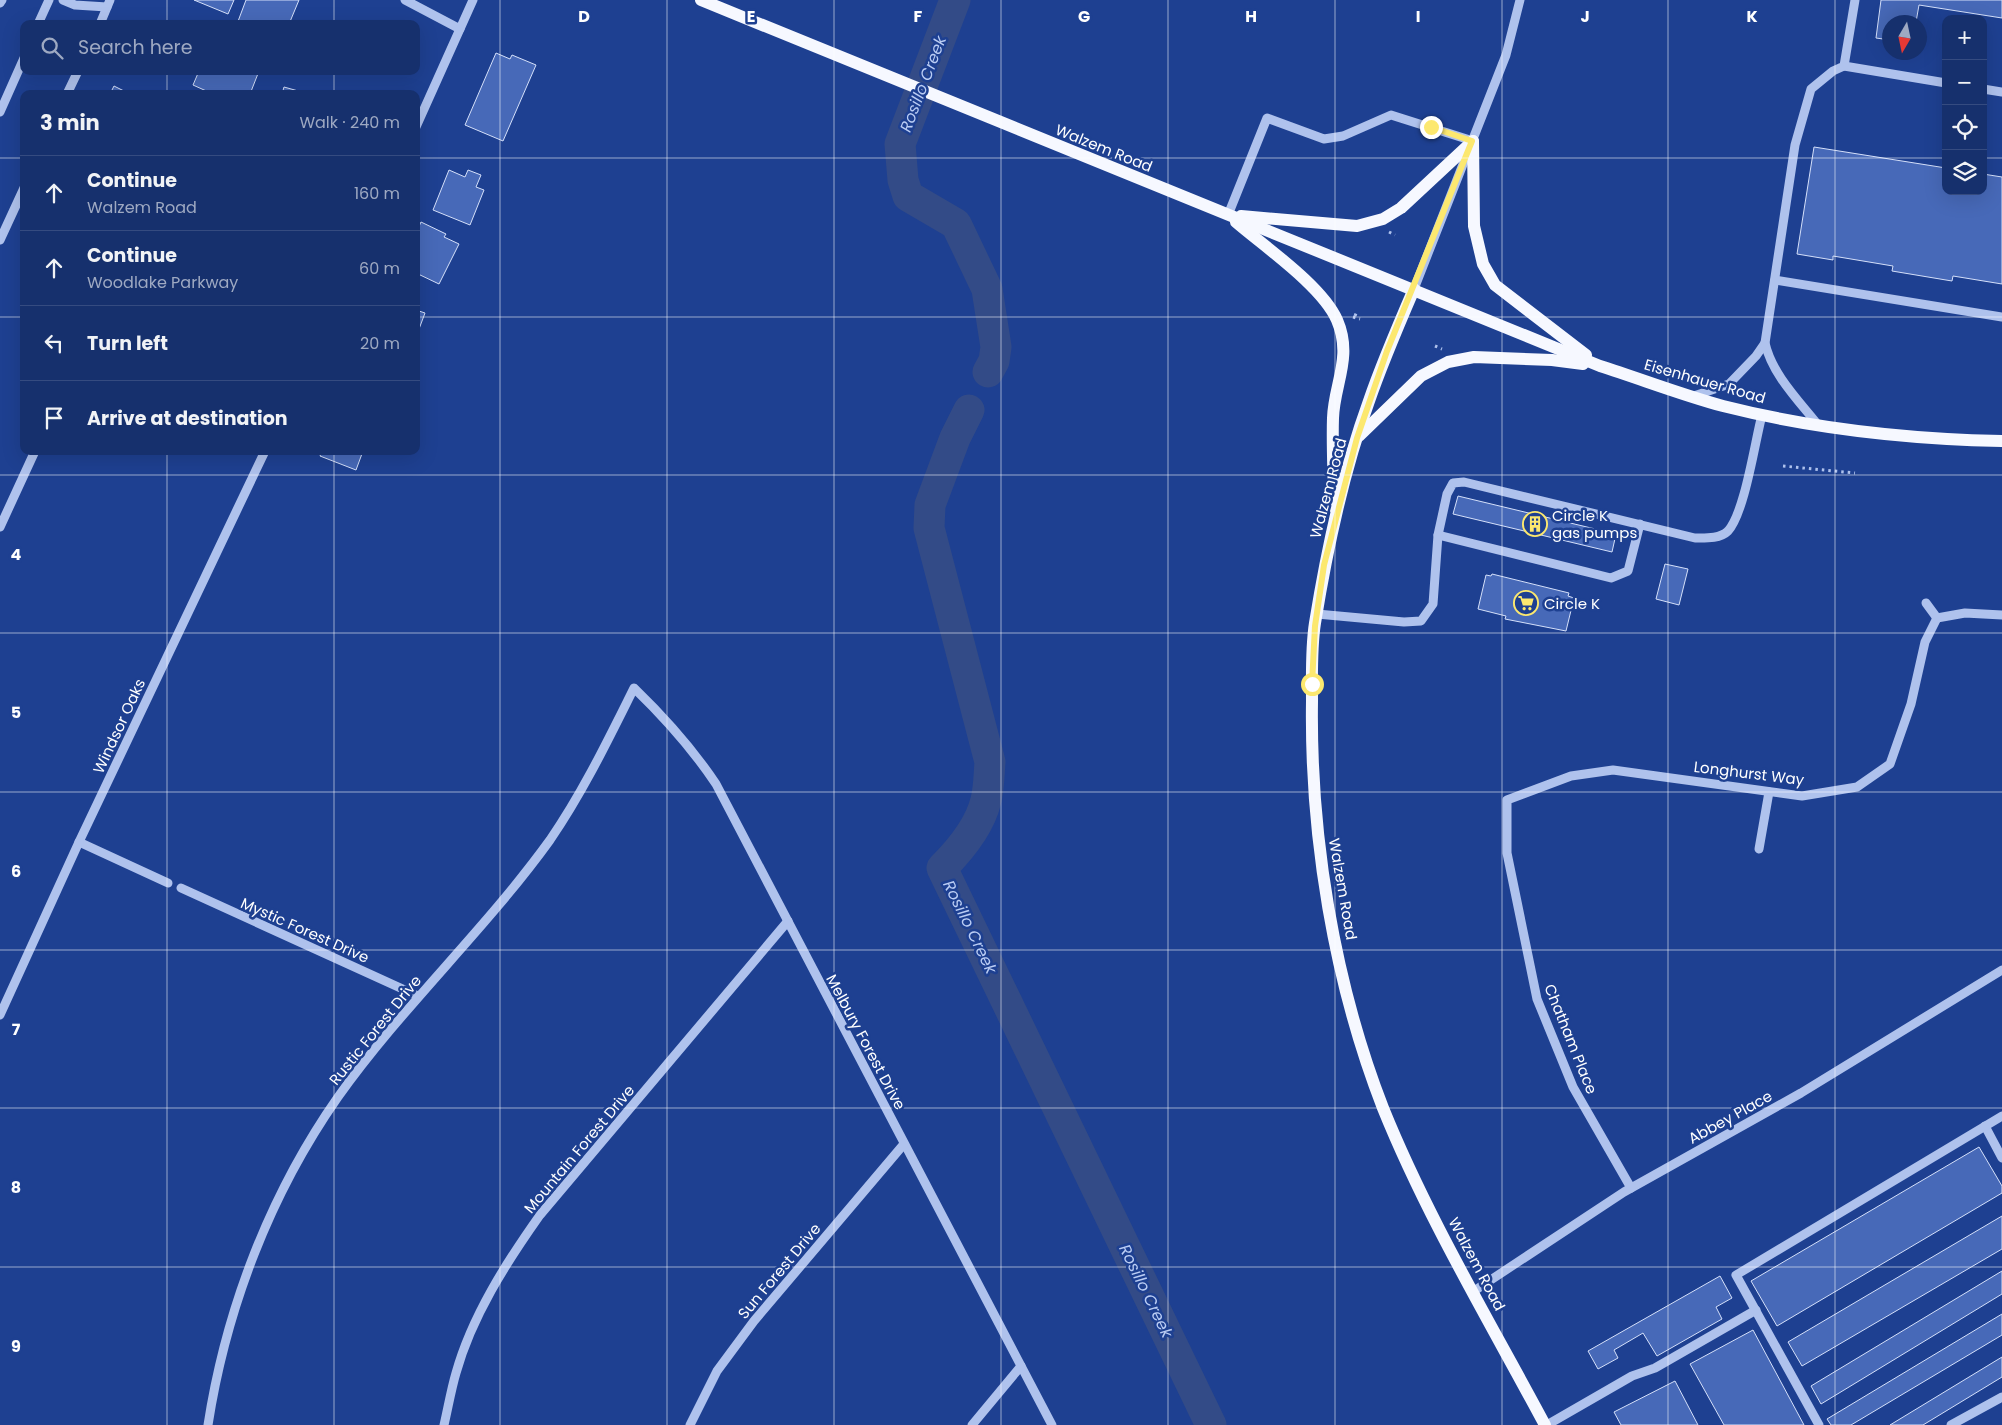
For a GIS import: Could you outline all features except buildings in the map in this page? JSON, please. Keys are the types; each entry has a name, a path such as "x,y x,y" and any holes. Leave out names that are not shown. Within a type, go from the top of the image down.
{"main road":[{"name":"Walzem Road","path":"701,0 1011,128 1414,289 1387,351 1357,438 1324,565 1313,655 1311,753 1317,840 1355,1029 1384,1109 1425,1199 1546,1425"},
{"path":"1228,215 1357,226 1373,222 1401,208 1472,141"},
{"path":"1472,141 1474,226 1483,264 1495,285 1600,366"},
{"path":"1228,215 1312,286 1338,322 1342,341 1343,369 1333,416 1334,525"},
{"name":"Eisenhauer Road","path":"1414,289 1600,366 1694,396 1762,414 1875,434 2002,441"},
{"path":"1357,438 1421,376 1448,362 1474,357 1552,360 1600,366"}],"street":[{"path":"40,20 49,0"},
{"path":"63,0 75,5 109,3 102,20"},
{"path":"405,0 460,29"},
{"path":"420,118 473,0"},
{"path":"1414,289 1506,55 1520,0"},
{"path":"1844,66 1855,0"},
{"path":"1818,424 1787,387 1768,355 1765,343 1795,145 1811,89 1833,71 1844,66 1942,82"},
{"path":"0,112 20,67"},
{"path":"69,90 76,75"},
{"path":"1987,90 2002,92"},
{"path":"1228,215 1267,118 1324,139 1343,136 1391,114 1472,141"},
{"path":"0,240 20,197"},
{"path":"1774,280 2002,317"},
{"path":"1694,396 1728,384 1756,356 1765,343"},
{"path":"1317,614 1404,622 1420,621 1433,604 1438,535 1447,494 1453,483 1464,482 1695,538 1713,538 1728,531 1740,509 1762,414"},
{"path":"0,527 33,455"},
{"name":"Windsor Oaks","path":"0,1015 79,842 263,455"},
{"path":"1438,535 1611,578 1628,571 1640,524"},
{"path":"1926,603 1937,618 1965,613 2002,615"},
{"name":"Longhurst Way","path":"1507,800 1571,776 1613,770 1802,796 1857,787 1890,764 1911,704 1925,642 1937,618"},
{"name":"Melbury Forest Drive","path":"634,688 670,723 694,752 716,784 1052,1425"},
{"name":"Rustic Forest Drive","path":"208,1425 223,1348 246,1276 267,1224 305,1149 338,1097 418,996 549,840 585,786 634,688"},
{"path":"1759,849 1769,792"},
{"name":"Chatham Place","path":"1507,800 1507,853 1537,999 1573,1087 1631,1188"},
{"path":"79,842 168,883"},
{"name":"Mystic Forest Drive","path":"181,888 418,996"},
{"name":"Mountain Forest Drive","path":"444,1425 456,1372 475,1324 518,1246 540,1215 788,921"},
{"name":"Abbey Place","path":"1474,1291 1631,1188 1801,1092 2002,970"},
{"path":"1819,1425 1736,1275 2002,1116"},
{"path":"1985,1126 2002,1158"},
{"name":"Sun Forest Drive","path":"690,1425 717,1371 754,1321 904,1144"},
{"path":"1546,1425 1632,1376 1655,1368 1756,1310"},
{"path":"972,1425 1021,1366"},
{"path":"1952,1425 2002,1397"}],"path":[{"path":"1389,233 1395,235"},
{"path":"1357,311 1354,316 1360,319"},
{"path":"1435,346 1441,348"},
{"path":"1783,466 1855,473"}],"waterway":[{"name":"Rosillo Creek","path":"955,0 900,144 903,180 908,196 956,224 987,289 996,347 994,361 988,372"},
{"name":"Rosillo Creek","path":"969,410 955,438 930,505 929,528 990,762 987,795 979,819 956,853 942,868 1211,1425"}],"place":[{"name":"Circle K gas pumps","path":"1535,524"},
{"name":"Circle K","path":"1526,603"}],"route":[{"path":"1312,684 1315,626 1324,565 1357,438 1387,351 1414,289 1472,141 1431,127"}]}
